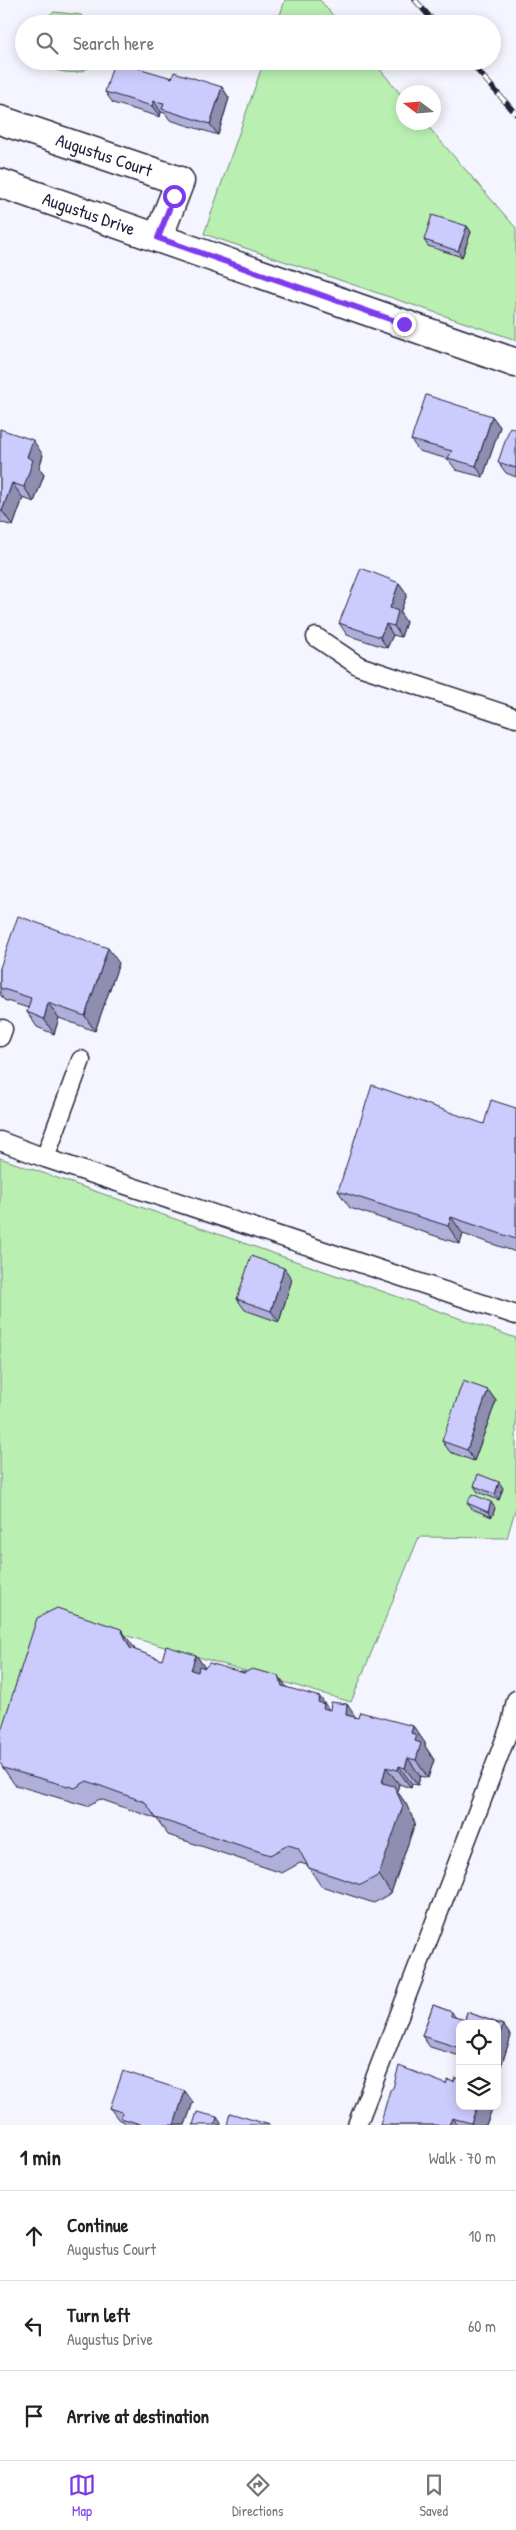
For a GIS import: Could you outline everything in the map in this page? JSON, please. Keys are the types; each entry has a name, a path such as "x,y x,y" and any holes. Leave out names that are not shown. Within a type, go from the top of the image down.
{"street":[{"name":"Augustus Court","path":"0,120 180,181 158,238"},
{"name":"Augustus Drive","path":"0,183 516,363"}],"lane":[{"path":"316,638 359,666 516,718"},
{"path":"45,1158 81,1060"},
{"path":"0,1141 45,1158 516,1315"},
{"path":"357,2125 513,1725 516,1700"}],"green space":[{"path":"285,0 320,0 332,15 280,15"},
{"path":"54,12 81,15 50,15"},
{"path":"55,70 83,70 73,73"},
{"path":"261,70 380,70 396,89 396,130 431,130 516,228 516,340 204,234"},
{"path":"0,1158 516,1338 516,1507 507,1538 419,1537 351,1702 46,1612 0,1747"}],"building":[{"path":"111,70 145,70 172,78 174,72 222,87 210,124 162,109 164,103 154,101 152,106 105,92"},
{"path":"432,215 467,226 458,251 424,240"},
{"path":"426,395 492,416 476,466 448,458 452,451 411,440"},
{"path":"510,427 516,430 516,468 498,462"},
{"path":"0,429 33,440 27,457 33,460 24,487 12,483 2,511 0,511"},
{"path":"361,568 399,583 390,608 398,611 394,626 386,624 380,637 339,623"},
{"path":"18,916 108,948 85,1016 48,1003 44,1019 27,1012 31,998 0,988 0,968"},
{"path":"372,1085 484,1124 491,1100 516,1108 516,1239 451,1217 448,1226 338,1191"},
{"path":"251,1256 284,1268 271,1311 237,1299"},
{"path":"463,1381 488,1390 467,1450 442,1441"},
{"path":"478,1474 499,1482 495,1494 474,1486"},
{"path":"472,1494 491,1502 488,1512 467,1503"},
{"path":"57,1608 121,1629 130,1648 162,1660 166,1646 196,1655 191,1670 198,1672 199,1666 205,1668 209,1663 244,1673 252,1669 279,1676 282,1686 320,1697 318,1702 324,1704 323,1708 330,1710 331,1702 347,1704 346,1715 358,1718 360,1712 413,1726 411,1733 417,1735 415,1741 421,1743 416,1760 408,1758 405,1768 399,1766 398,1770 386,1767 382,1783 394,1786 403,1806 379,1875 361,1885 309,1868 298,1848 288,1845 270,1855 156,1818 145,1802 87,1781 75,1788 3,1768 0,1762 0,1734 37,1618"},
{"path":"433,2005 452,2012 451,2016 465,2020 456,2020 456,2047 422,2036"},
{"path":"467,2012 489,2020 465,2020"},
{"path":"399,2066 446,2084 448,2080 454,2082 456,2078 456,2110 476,2110 471,2123 452,2118 449,2125 380,2125 390,2090 393,2088"},
{"path":"123,2071 185,2091 174,2125 143,2125 121,2118 122,2112 110,2108"},
{"path":"197,2112 217,2117 215,2125 193,2125"},
{"path":"230,2113 270,2125 227,2125"}],"railway":[{"path":"415,0 428,15"},
{"path":"477,70 516,114"}],"route":[{"path":"174,196 158,238 404,324"}]}
